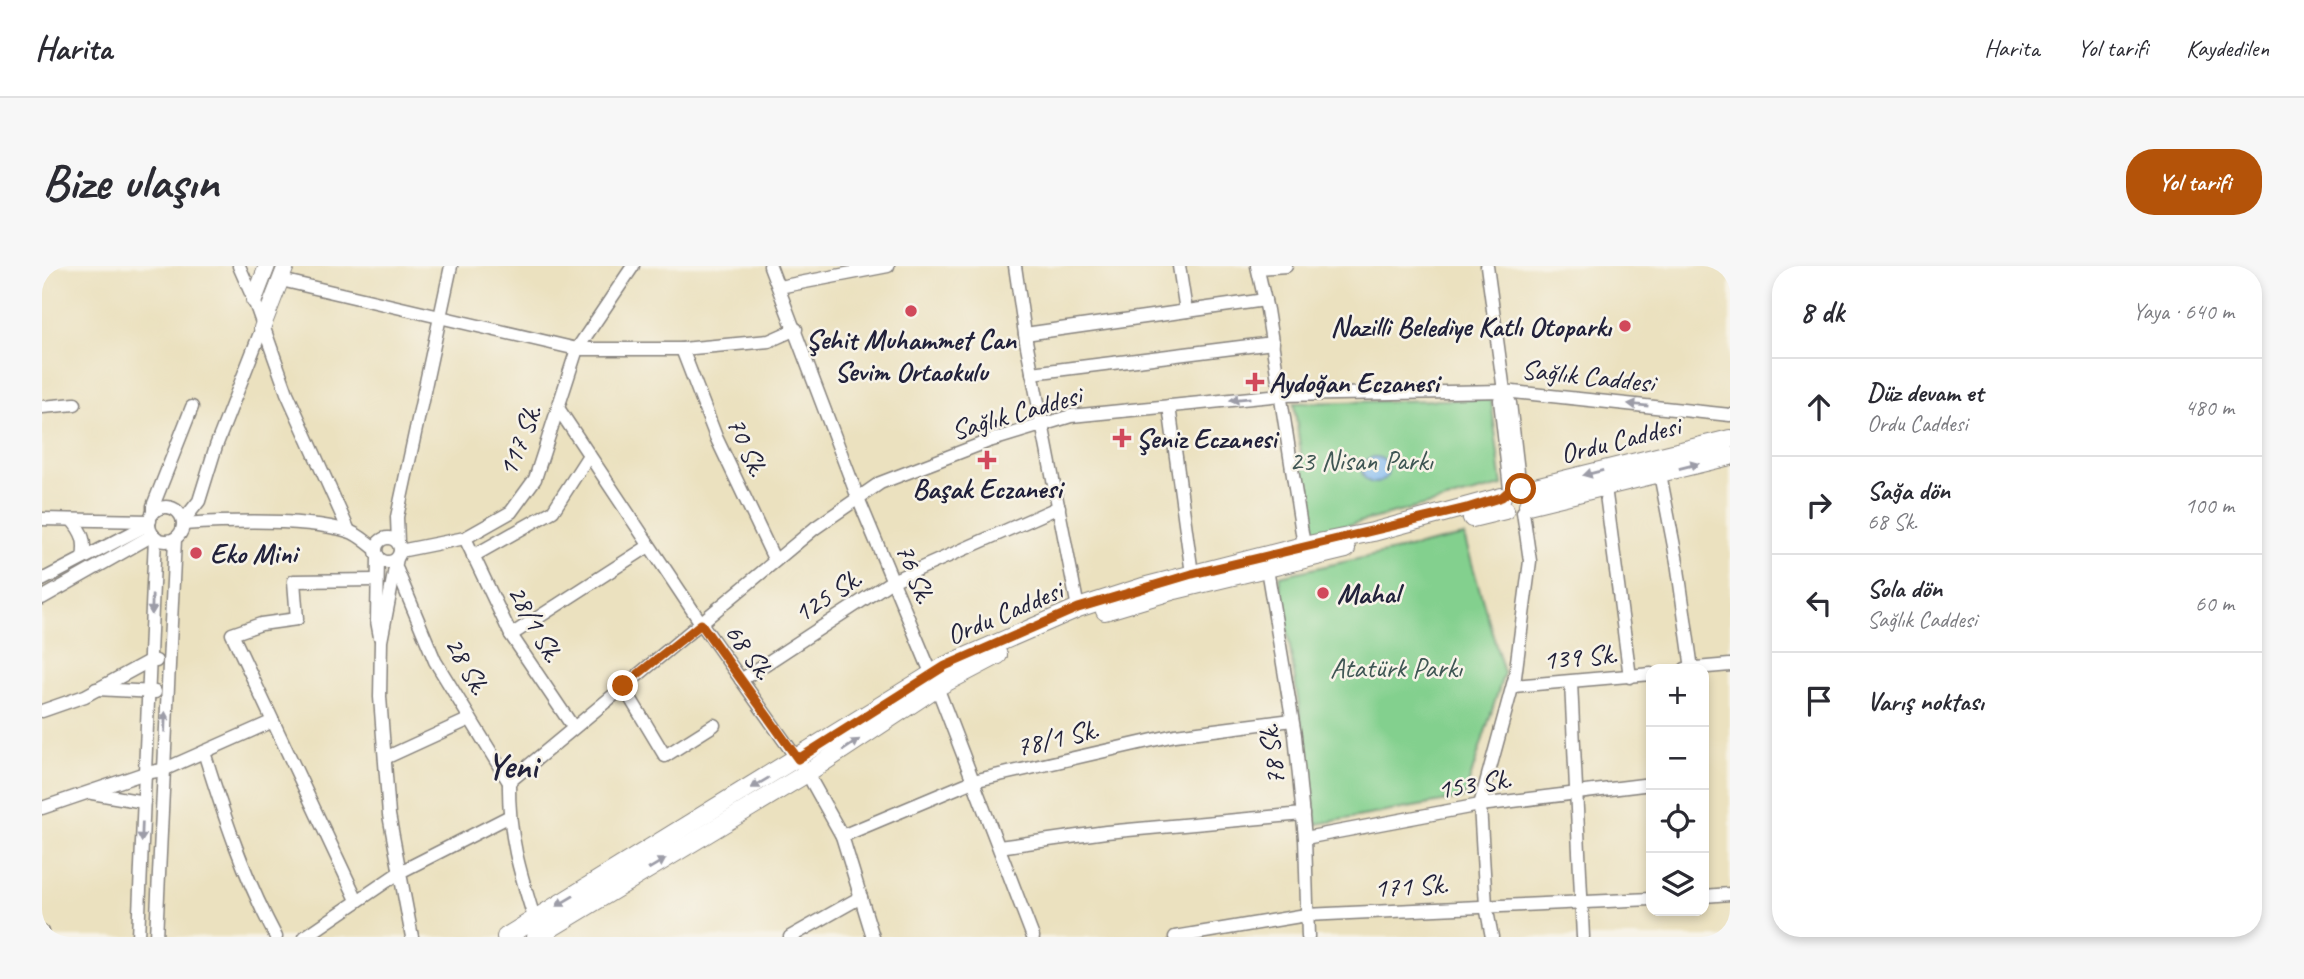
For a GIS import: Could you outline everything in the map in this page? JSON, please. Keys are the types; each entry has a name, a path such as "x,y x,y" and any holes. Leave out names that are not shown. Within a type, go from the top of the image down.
{"main road":[{"name":"Ordu Caddesi","path":"1516,501 1730,439"},
{"name":"Ordu Caddesi","path":"506,937 538,932 934,681 1078,608 1192,574 1305,552 1373,532 1516,501 1605,487 1730,456"},
{"name":"Ordu Caddesi","path":"934,681 1088,617 1175,590 1267,569 1305,552"}],"street":[{"path":"239,266 287,393 354,533"},
{"path":"254,300 268,266"},
{"path":"412,937 389,815 380,696 381,641 398,554 397,517 451,266"},
{"name":"76 Sk.","path":"770,266 858,498 934,681 1033,937"},
{"path":"779,287 888,266"},
{"path":"1015,266 1032,373 1078,608"},
{"path":"1179,266 1186,311"},
{"path":"1286,266 1257,267 1273,343 1305,552"},
{"path":"1488,266 1503,392 1510,404 1516,501 1526,594 1513,686 1480,805 1486,906 1492,937"},
{"name":"117 Sk.","path":"380,546 387,562 398,554 465,538 511,512 535,479 577,349 630,267"},
{"path":"156,937 175,539 183,522 199,501 216,446 284,273 439,318 577,349 681,349 769,341 796,329"},
{"path":"1025,334 1265,300"},
{"path":"1032,373 1273,343"},
{"name":"70 Sk.","path":"681,349 716,437 775,561"},
{"name":"Sağlık Caddesi","path":"509,782 775,561 880,483 989,441 1071,416 1281,395 1503,392 1730,415"},
{"path":"42,407 75,404"},
{"path":"1169,406 1192,574"},
{"path":"138,937 151,660 153,506 192,407"},
{"name":"68 Sk.","path":"558,408 701,624 803,766 842,836 873,937"},
{"path":"473,556 553,511 589,455"},
{"path":"1660,474 1677,562 1688,664"},
{"path":"1605,487 1630,677"},
{"name":"125 Sk.","path":"741,680 892,581 1059,507"},
{"path":"42,598 152,526 160,508 172,508 183,522"},
{"path":"381,641 377,621 376,580 380,546 397,517"},
{"path":"42,519 152,526 166,541 175,539"},
{"path":"72,520 81,531 85,544 83,558"},
{"path":"183,522 257,523 354,533 398,554"},
{"path":"42,580 152,526"},
{"name":"28/1 Sk.","path":"465,538 510,635 573,727"},
{"path":"510,635 649,546"},
{"name":"28 Sk.","path":"398,554 404,593 435,661 509,782"},
{"name":"78 Sk.","path":"1267,569 1292,720 1303,814 1308,937"},
{"path":"356,900 232,634 261,624 297,620 294,581 376,580"},
{"path":"42,711 96,689 151,660 168,661"},
{"path":"1709,667 1730,665"},
{"name":"139 Sk.","path":"1513,686 1646,675"},
{"path":"1571,682 1583,937"},
{"path":"623,686 665,757 714,725"},
{"path":"96,689 167,693"},
{"path":"385,758 470,719"},
{"name":"78/1 Sk.","path":"842,836 973,781 1175,735 1292,720"},
{"path":"42,808 163,769 271,722"},
{"path":"204,752 232,845 251,892 276,937"},
{"path":"509,782 508,817 518,873 538,932"},
{"name":"153 Sk.","path":"1305,838 1480,805 1646,785"},
{"path":"88,792 144,802"},
{"path":"999,847 1106,831 1303,814"},
{"path":"305,937 400,872 508,817"},
{"path":"1709,896 1730,894"},
{"path":"790,937 861,897"},
{"name":"171 Sk.","path":"1174,937 1307,915 1646,899"}],"green space":[{"name":"23 Nisan Parkı","path":"1491,399 1502,486 1312,534 1294,403"},
{"name":"Atatürk Parkı","path":"1464,536 1504,673 1464,798 1317,824 1279,576"}],"water":[{"path":"1375,457 1384,461 1388,470 1384,479 1375,483 1366,479 1362,470 1366,461"}],"place":[{"name":"Şehit Muhammet Can Sevim Ortaokulu","path":"911,311"},
{"name":"Nazilli Belediye Katlı Otoparkı","path":"1625,326"},
{"name":"Aydoğan Eczanesi","path":"1255,382"},
{"name":"Şeniz Eczanesi","path":"1122,438"},
{"name":"Başak Eczanesi","path":"987,460"},
{"name":"Eko Mini","path":"196,553"},
{"name":"Mahal","path":"1323,593"}],"district":[{"name":"Yeni","path":"512,766"}],"route":[{"path":"623,686 701,624 798,759 930,674 1078,608 1192,574 1467,508 1502,497 1512,488 1521,489"}]}
